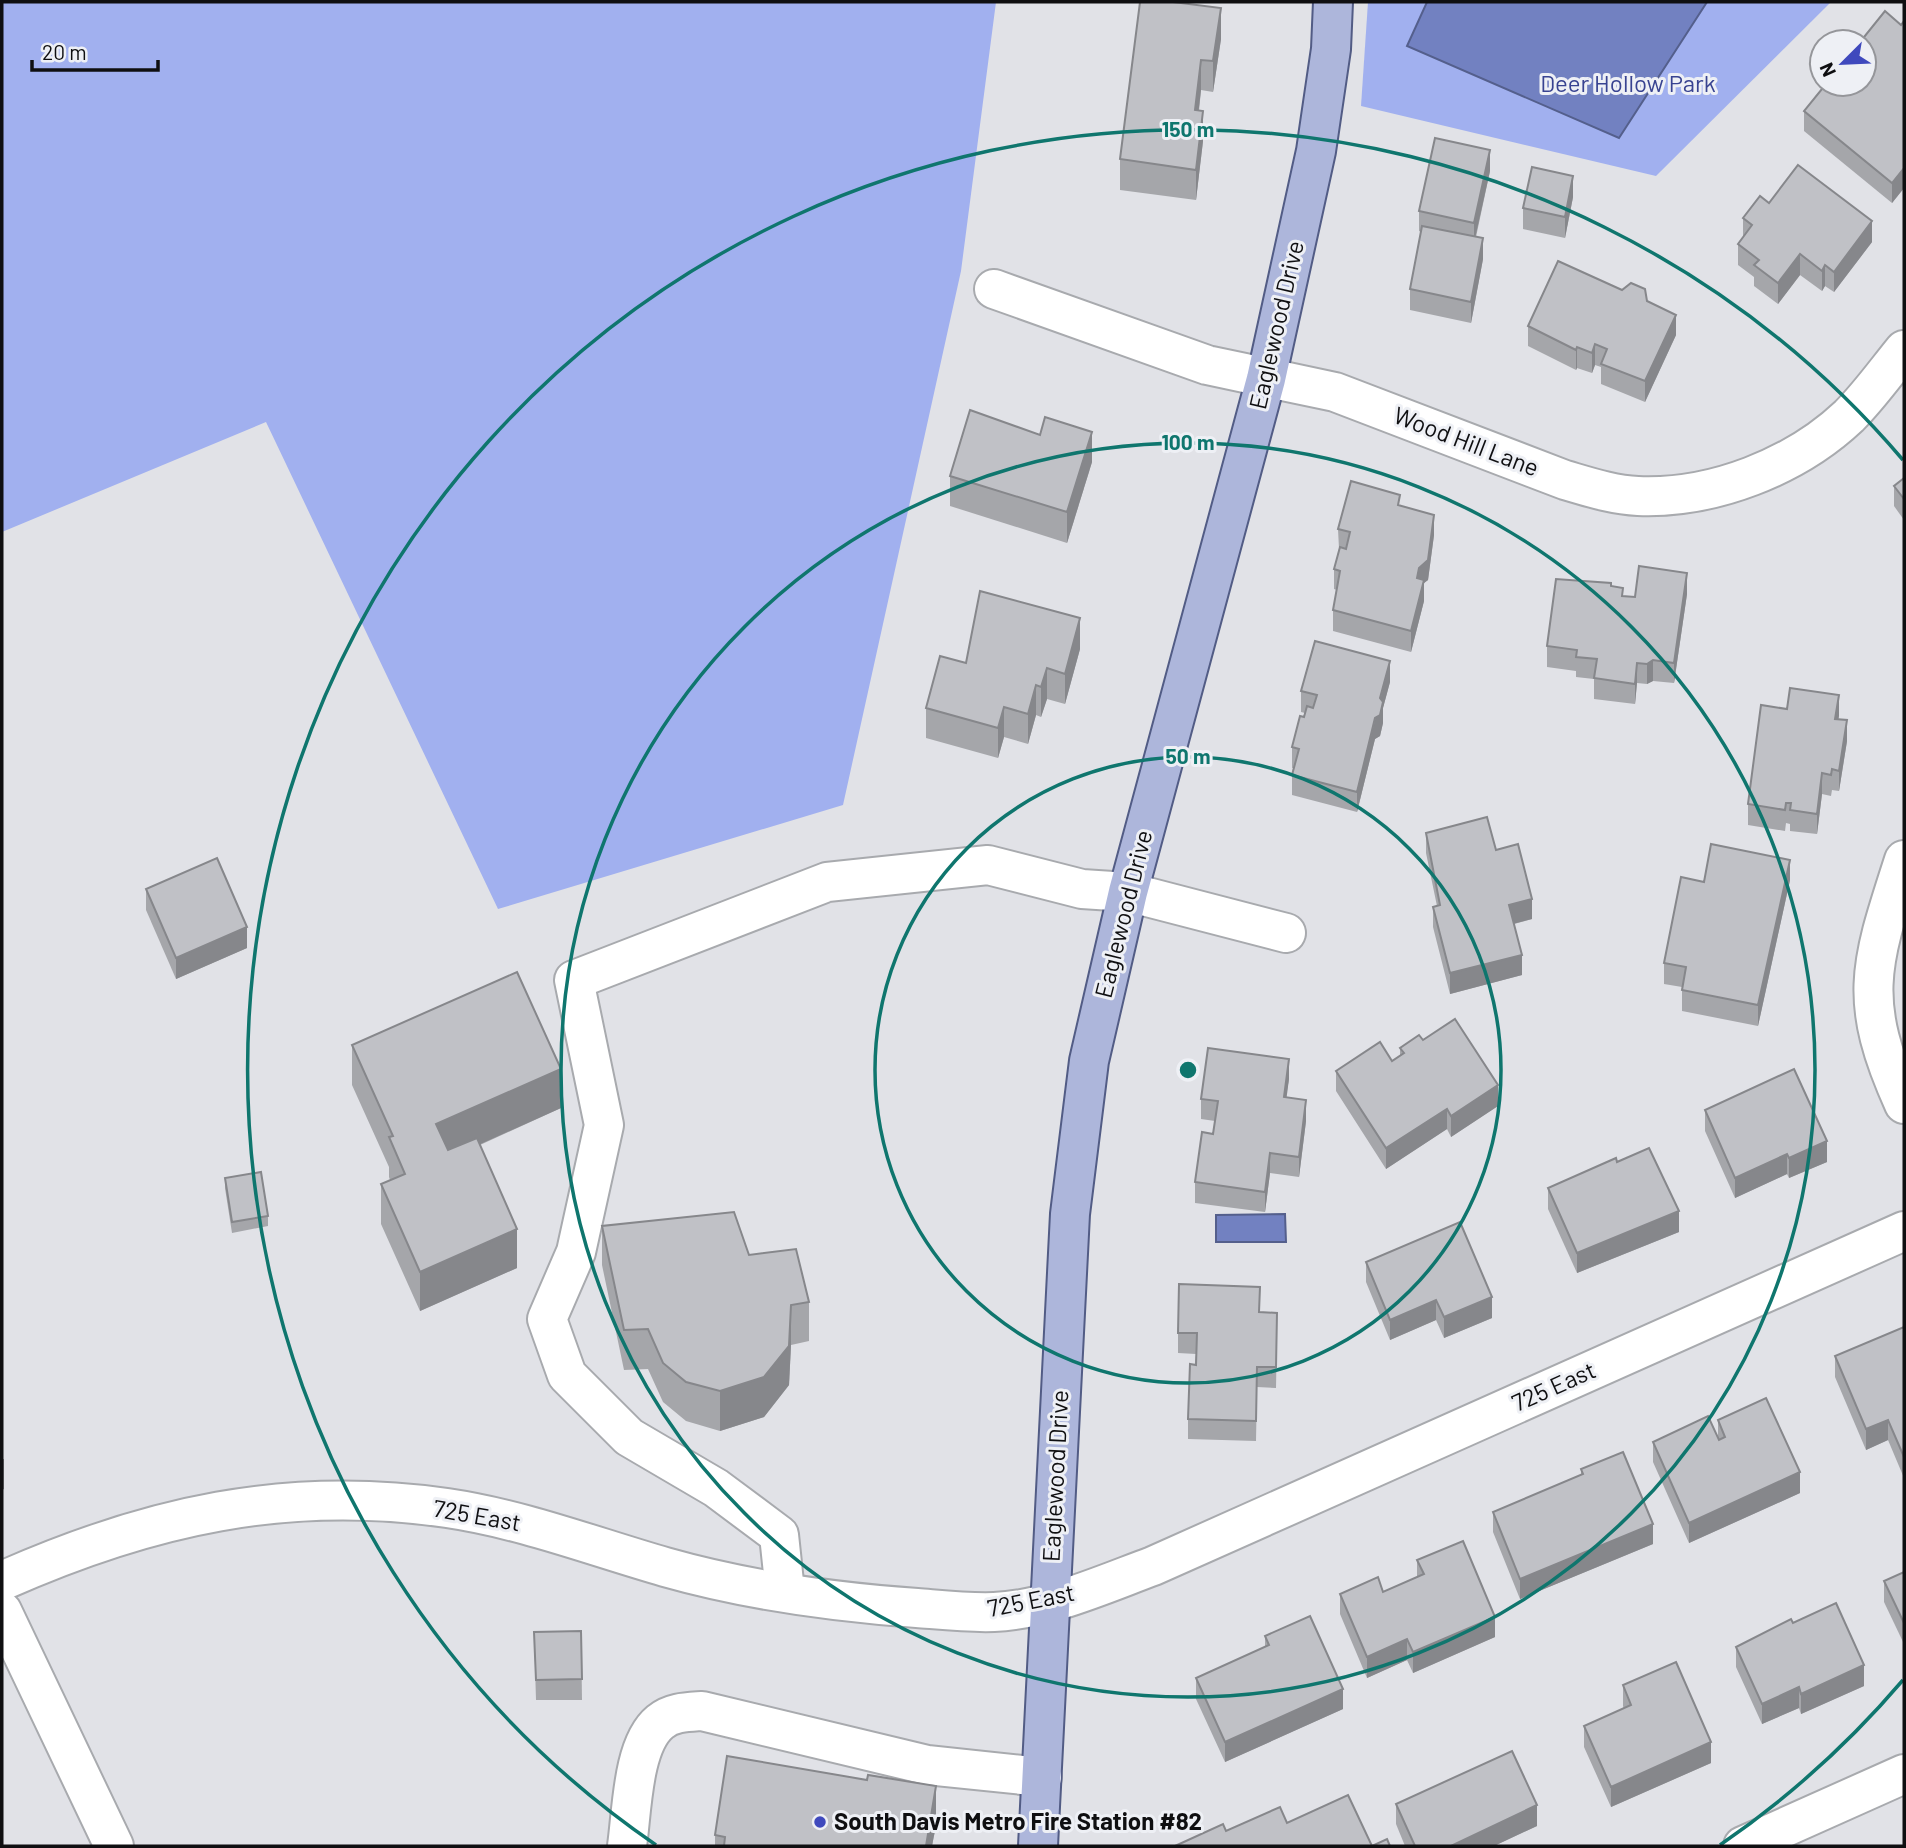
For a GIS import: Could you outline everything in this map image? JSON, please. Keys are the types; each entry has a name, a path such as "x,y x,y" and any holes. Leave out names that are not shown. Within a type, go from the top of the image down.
{"main road":[{"name":"Eaglewood Drive","path":"1038,1846 1065,1291 1075,1163 1094,1036 1128,892 1266,379 1316,151 1331,49 1333,2"}],"street":[{"name":"Wood Hill Lane","path":"994,289 1188,359 1266,379 1335,392 1565,480 1604,491 1638,496 1714,487 1751,477 1787,460 1818,441 1849,416 1904,350"},
{"path":"1904,860 1885,920 1872,985 1873,1015 1880,1045 1904,1104"},
{"path":"785,1592 779,1535 716,1488 629,1437 567,1375 547,1319 576,1252 604,1125 574,980 827,881 988,865 1082,888 1128,892 1286,933"},
{"name":"725 East","path":"2,1581 60,1555 122,1533 169,1521 279,1501 358,1501 445,1508 494,1517 544,1528 699,1576 785,1592 862,1604 996,1612 1052,1601 1153,1566 1904,1231"},
{"path":"2,1611 114,1846"},
{"path":"626,1846 640,1754 648,1735 662,1721 681,1712 702,1711 927,1765 1042,1777"},
{"path":"1743,1846 1904,1774"}],"green space":[{"path":"2,2 996,2 961,271 843,805 498,909 266,422 2,532"},
{"name":"Deer Hollow Park","path":"1368,2 1831,2 1656,176 1361,106"}],"shaded area":[{"path":"1427,2 1707,2 1619,138 1407,46"},
{"path":"1285,1214 1286,1242 1216,1242 1216,1215"}],"building":[{"path":"1140,2 1173,2 1221,8 1213,61 1201,60 1195,110 1203,111 1196,170 1120,159"},
{"path":"1885,11 1901,25 1904,21 1904,168 1892,183 1804,111 1815,98 1878,98 1878,28 1871,28"},
{"path":"1435,138 1490,150 1474,223 1419,211"},
{"path":"1798,165 1872,221 1834,272 1825,265 1822,271 1800,254 1778,283 1754,265 1759,260 1738,244 1752,225 1743,218 1760,196 1769,203"},
{"path":"1532,167 1573,176 1565,217 1523,208"},
{"path":"1422,226 1483,238 1471,302 1410,289"},
{"path":"1558,261 1622,290 1631,283 1645,289 1647,301 1676,315 1645,381 1601,364 1607,349 1595,344 1592,353 1577,347 1576,350 1528,326"},
{"path":"970,410 1040,435 1045,417 1092,432 1067,512 950,476"},
{"path":"1904,478 1904,499 1894,486"},
{"path":"1351,481 1400,495 1398,505 1434,515 1428,560 1419,568 1417,578 1424,580 1411,631 1333,610 1340,571 1334,569 1340,547 1346,549 1350,532 1338,529"},
{"path":"1639,566 1687,573 1674,663 1653,660 1647,664 1637,663 1635,684 1594,678 1597,659 1576,657 1577,650 1547,646 1556,579 1611,583 1611,586 1623,588 1622,596 1635,597"},
{"path":"980,591 1080,618 1065,674 1047,668 1041,687 1036,685 1028,714 1004,707 998,728 926,708 940,656 966,663"},
{"path":"1315,641 1390,661 1380,698 1383,702 1380,715 1375,718 1357,792 1292,775 1299,749 1292,747 1300,716 1304,717 1307,706 1313,708 1317,695 1301,691"},
{"path":"1790,688 1839,695 1835,719 1847,720 1839,771 1832,769 1831,775 1822,773 1817,814 1790,810 1791,803 1786,803 1785,810 1748,804 1761,705 1787,709"},
{"path":"1487,817 1496,850 1518,844 1532,899 1509,905 1522,955 1450,973 1433,907 1440,905 1426,833"},
{"path":"1711,844 1790,860 1758,1005 1682,990 1686,967 1664,963 1681,877 1704,882"},
{"path":"217,858 247,927 176,958 146,889"},
{"path":"517,972 561,1069 436,1124 448,1150 477,1138 517,1229 420,1272 381,1184 405,1174 389,1137 393,1136 352,1045"},
{"path":"1455,1019 1498,1085 1451,1116 1447,1109 1386,1148 1336,1071 1380,1042 1392,1061 1404,1053 1400,1048 1419,1035 1423,1040"},
{"path":"1208,1048 1289,1059 1284,1097 1306,1100 1299,1157 1270,1153 1265,1192 1195,1182 1202,1132 1213,1134 1218,1101 1201,1099"},
{"path":"1794,1069 1827,1141 1789,1158 1787,1154 1735,1178 1705,1110"},
{"path":"1649,1148 1679,1211 1577,1253 1548,1188 1616,1158 1617,1162"},
{"path":"261,1172 268,1216 232,1222 225,1178"},
{"path":"734,1212 749,1255 796,1249 809,1302 791,1305 789,1346 764,1377 720,1391 686,1382 663,1363 648,1329 624,1330 602,1226"},
{"path":"1460,1222 1492,1297 1444,1317 1436,1300 1390,1320 1366,1262"},
{"path":"1179,1284 1260,1287 1259,1312 1277,1313 1276,1367 1257,1367 1256,1421 1188,1419 1190,1364 1196,1365 1197,1333 1178,1333"},
{"path":"1904,1327 1904,1457 1888,1420 1866,1429 1835,1356"},
{"path":"1766,1398 1800,1472 1689,1523 1653,1442 1708,1416 1719,1440 1725,1437 1718,1420"},
{"path":"1623,1452 1653,1524 1520,1579 1493,1512 1583,1474 1581,1469"},
{"path":"1463,1541 1495,1617 1413,1652 1407,1639 1367,1657 1340,1594 1378,1577 1383,1592 1424,1574 1417,1560"},
{"path":"1904,1572 1904,1623 1884,1581"},
{"path":"1836,1603 1864,1665 1801,1694 1799,1687 1762,1704 1736,1647 1791,1619 1793,1623"},
{"path":"1310,1616 1343,1689 1225,1742 1196,1678 1269,1645 1265,1636"},
{"path":"581,1631 582,1679 536,1680 534,1632"},
{"path":"1676,1662 1711,1742 1611,1787 1584,1726 1631,1705 1623,1685"},
{"path":"1512,1751 1537,1805 1451,1846 1415,1846 1396,1804"},
{"path":"727,1756 867,1780 868,1775 936,1786 926,1846 724,1846 725,1837 715,1835"},
{"path":"1348,1795 1372,1846 1175,1846 1223,1824 1226,1831 1280,1807 1287,1823"},
{"path":"1387,1839 1390,1846 1372,1846"}],"place":[{"name":"South Davis Metro Fire Station #82","path":"820,1822"}]}
